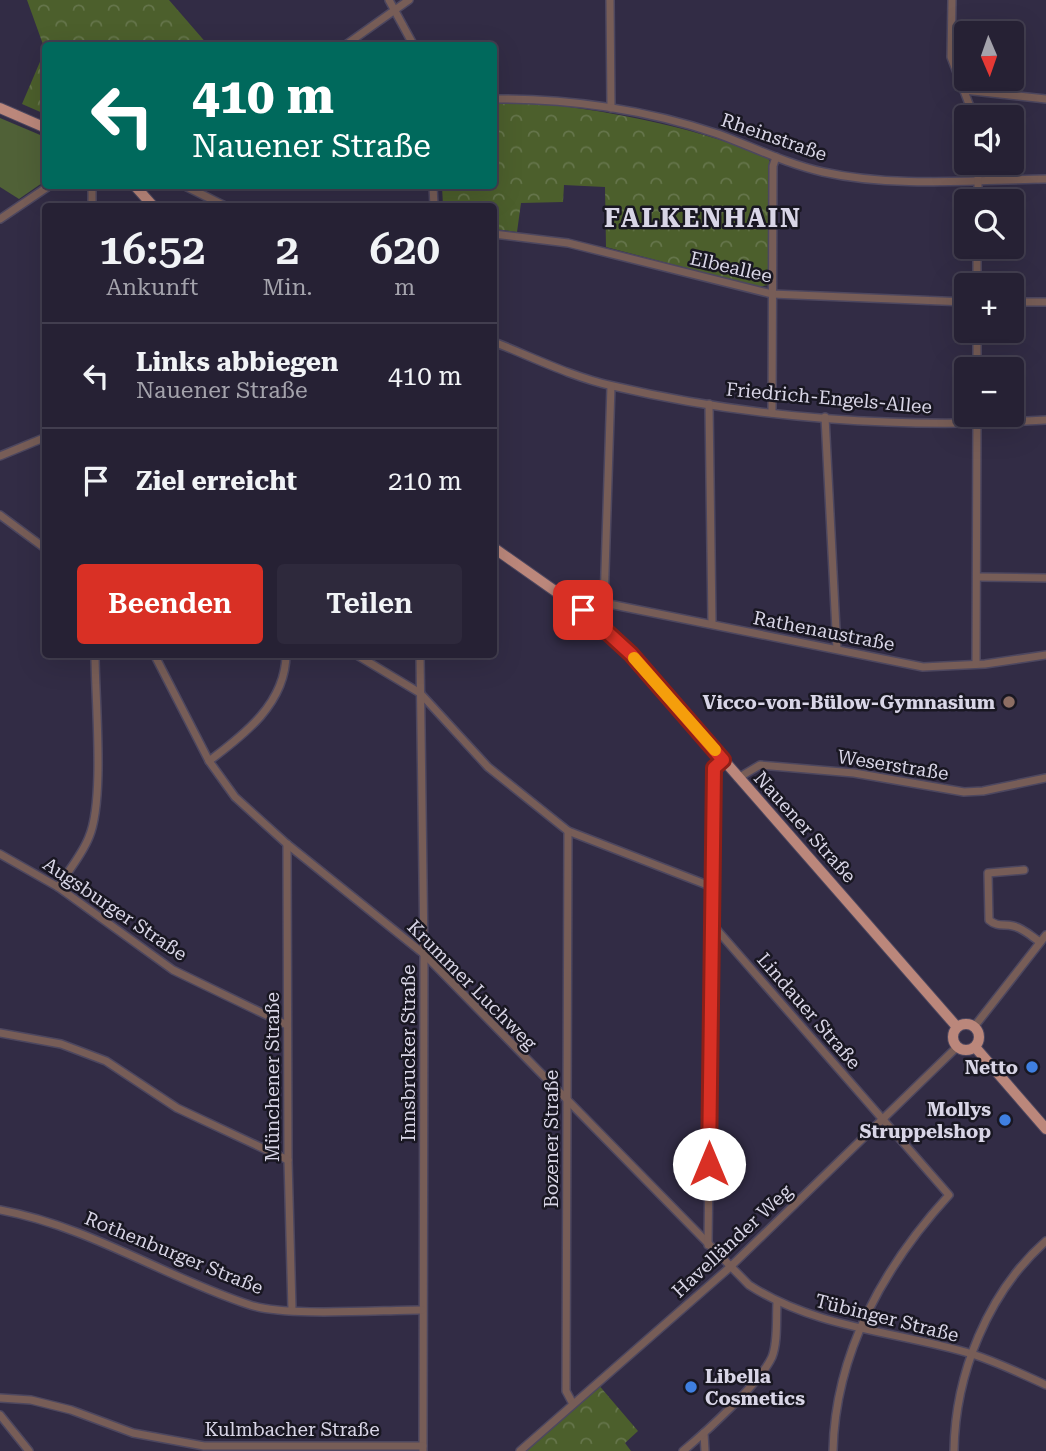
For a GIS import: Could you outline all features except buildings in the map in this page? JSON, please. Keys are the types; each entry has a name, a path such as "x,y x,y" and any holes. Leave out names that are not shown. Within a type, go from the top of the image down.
{"main road":[{"path":"0,108 42,126"},
{"path":"138,189 150,203"},
{"name":"Nauener Straße","path":"497,550 599,621 957,1027"},
{"path":"965,1024 974,1027 979,1034 975,1047 968,1051 957,1047 953,1035 957,1027 965,1024"},
{"path":"975,1047 1046,1129"}],"street":[{"path":"389,0 412,42"},
{"path":"350,42 409,0"},
{"path":"610,0 611,108"},
{"path":"952,0 950,50 954,72"},
{"path":"973,91 1046,99"},
{"name":"Rheinstraße","path":"497,99 611,108 687,125 802,167 856,179 1046,180"},
{"path":"772,413 773,166 776,157"},
{"path":"978,175 978,189"},
{"path":"0,219 45,189"},
{"path":"190,189 219,203"},
{"name":"Elbeallee","path":"497,234 568,243 772,294 954,302"},
{"path":"1024,302 1046,302"},
{"name":"Friedrich-Engels-Allee","path":"497,343 611,386 709,404 772,413 954,423"},
{"name":"Rathenaustraße","path":"611,386 604,603 923,667 976,664 1046,655"},
{"path":"709,404 712,624"},
{"path":"825,416 837,649"},
{"name":"Friedrich-Engels-Allee","path":"1024,421 1046,420"},
{"path":"976,664 977,427"},
{"path":"0,456 42,439"},
{"path":"0,515 42,546"},
{"path":"977,578 1046,578"},
{"path":"58,887 83,848 94,821 95,658"},
{"name":"Krummer Luchweg","path":"155,658 209,761 235,797 287,844 424,954 729,1268"},
{"path":"209,761 257,722 278,690 286,667 286,658"},
{"path":"362,658 421,693 488,767 568,831 710,886"},
{"name":"Innsbrucker Straße","path":"420,658 424,954 423,1448"},
{"path":"708,1245 710,886 714,768 723,760"},
{"name":"Weserstraße","path":"738,778 761,765 890,777 964,792 983,791 1046,778"},
{"name":"Bozener Straße","path":"568,831 566,1391 573,1404"},
{"name":"Münchener Straße","path":"287,844 288,1160 292,1310"},
{"name":"Augsburger Straße","path":"0,854 58,887 173,970 288,1025"},
{"path":"1024,870 988,873 989,920 996,925 1013,926 1025,931 1040,942"},
{"name":"Lindauer Straße","path":"711,923 949,1195 913,1234 885,1275 859,1330"},
{"path":"974,1027 1046,935"},
{"path":"0,1034 61,1044 106,1061 177,1108 288,1160"},
{"name":"Havelländer Weg","path":"520,1451 729,1268 957,1047"},
{"name":"Rothenburger Straße","path":"0,1210 71,1227 253,1306 292,1310 422,1310"},
{"path":"954,1451 956,1416 971,1354 1004,1288 1024,1260 1046,1241"},
{"name":"Tübinger Straße","path":"729,1268 777,1303 859,1330 971,1354 1046,1385"},
{"path":"683,1451 704,1433 765,1368 773,1354 777,1303"},
{"path":"833,1451 838,1399 859,1330"},
{"name":"Kulmbacher Straße","path":"0,1398 31,1400 71,1410 133,1433 204,1446 423,1448"},
{"path":"0,1415 29,1451"},
{"path":"704,1433 705,1451"}],"green space":[{"path":"27,0 169,0 205,42 42,42"},
{"path":"42,57 42,113 22,104"},
{"path":"521,101 646,120 705,135 767,156 770,162 768,285 759,287 606,247 605,187 564,185 563,202 521,203 517,232 497,229 497,203 443,203 442,189 497,189 497,102"},
{"path":"0,118 42,136 42,183 19,199 0,187"},
{"path":"597,1383 638,1431 625,1443 631,1451 520,1451"}],"slow traffic":[{"path":"634,658 715,750"}],"place":[{"name":"Vicco-von-Bülow-Gymnasium","path":"1009,702"},
{"name":"Netto","path":"1032,1067"},
{"name":"Mollys Struppelshop","path":"1005,1120"},
{"name":"Libella Cosmetics","path":"691,1387"}],"district":[{"name":"FALKENHAIN","path":"703,218"}],"route":[{"path":"583,610 599,621 631,654 723,760 714,768 710,886 709,1164"}]}
